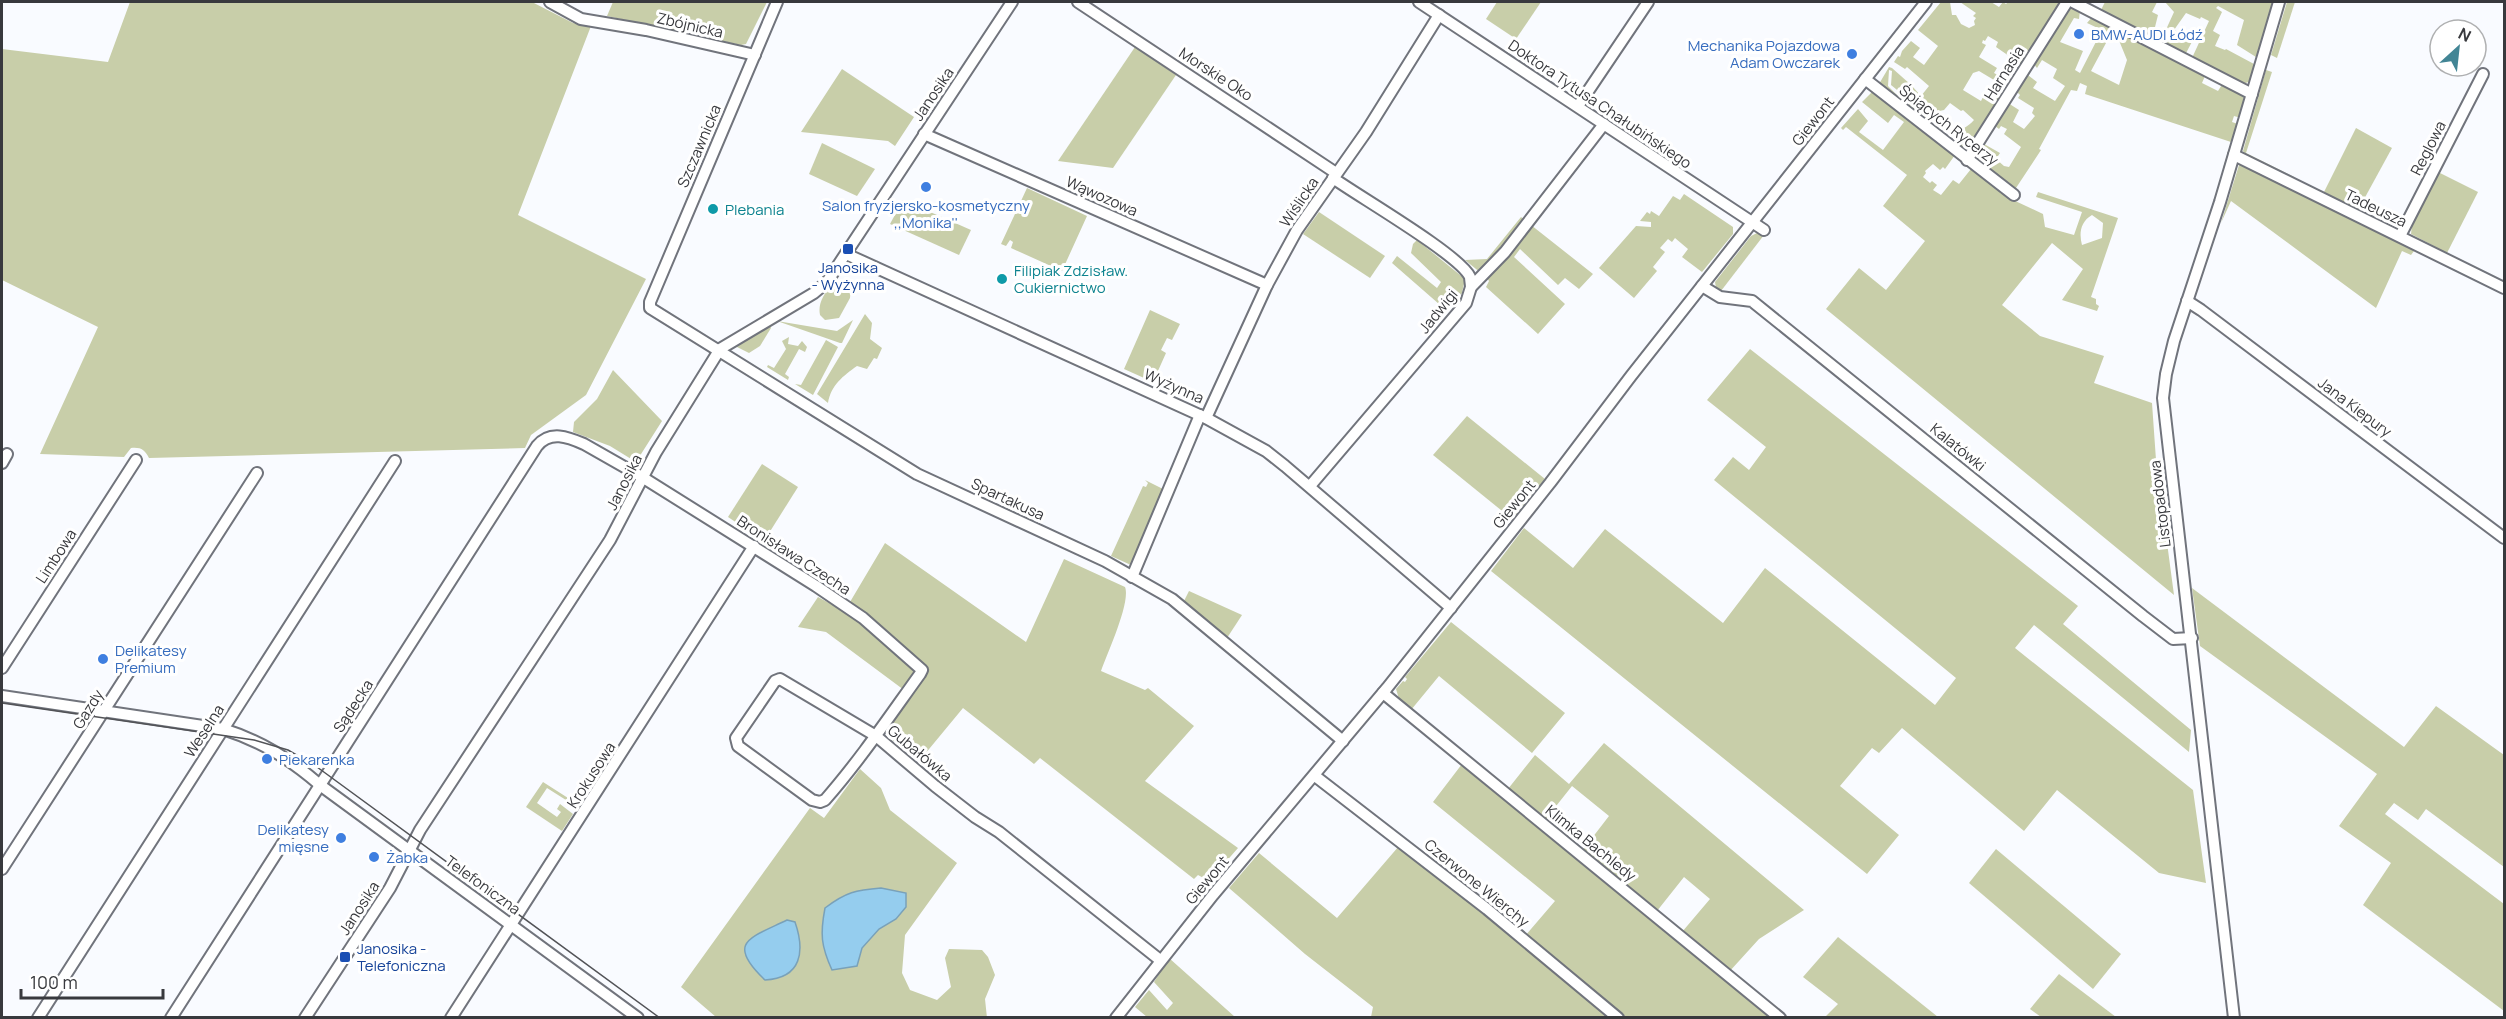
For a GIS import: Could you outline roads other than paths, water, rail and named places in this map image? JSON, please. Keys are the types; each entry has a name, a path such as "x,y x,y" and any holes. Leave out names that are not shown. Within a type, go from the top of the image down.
{"street":[{"name":"Zbójnicka","path":"550,2 581,19 646,30 755,56"},
{"name":"Szczawnicka","path":"650,302 777,2"},
{"name":"Janosika","path":"305,1017 386,893 415,838 610,540 642,477 720,349 814,293 827,282 1012,2"},
{"name":"Morskie Oko","path":"1078,2 1437,248 1464,270 1470,278 1471,287"},
{"name":"Doktora Tytusa Chałubińskiego","path":"1419,2 1578,106 1751,224 1764,230"},
{"path":"1578,106 1647,2"},
{"name":"Giewont","path":"1116,1017 1160,960 1315,776 1451,608 1926,2"},
{"name":"Harnasia","path":"1967,160 2067,2"},
{"path":"2073,2 2098,7 2252,94"},
{"name":"Listopadowa","path":"2234,1017 2163,398 2170,354 2234,155 2279,2"},
{"name":"Wiślicka","path":"1132,577 1203,416 1298,230 1398,84 1439,15"},
{"name":"Reglowa","path":"2400,236 2481,78"},
{"name":"Śpiących Rycerzy","path":"1865,79 2014,195"},
{"name":"Jadwigi","path":"1310,486 1466,303 1471,287 1505,252 1604,124"},
{"name":"Wąwozowa","path":"924,134 1268,285"},
{"name":"Tadeusza","path":"2234,155 2505,288"},
{"name":"Wyżynna","path":"846,254 1203,416 1266,452 1310,486 1451,608"},
{"name":"Kalatówki","path":"1702,286 1720,297 1752,301 2173,639 2192,638"},
{"name":"Spartakusa","path":"650,302 654,312 720,349 917,474 1105,561 1172,599 1343,741"},
{"name":"Jana Kiepury","path":"2187,302 2505,538"},
{"name":"Bronisława Czecha","path":"541,442 554,436 570,438 642,477 754,546 863,618 922,670 876,736"},
{"name":"Sądecka","path":"171,1017 541,442"},
{"name":"Limbowa","path":"2,668 136,460"},
{"name":"Weselna","path":"38,1017 395,461"},
{"name":"Gazdy","path":"2,869 257,473"},
{"name":"Krokusowa","path":"451,1017 754,546"},
{"name":"Gubałówka","path":"876,736 851,770 825,800 820,802 801,793 738,746 736,741 777,679 876,736 935,786 975,817 999,832 1160,960"},
{"name":"Klimka Bachledy","path":"1383,693 1780,1017"},
{"name":"Telefoniczna","path":"2,696 223,729 258,741 283,755 320,785 638,1017"},
{"name":"Czerwone Wierchy","path":"1315,776 1487,909 1618,1017"}],"water":[{"path":"881,888 906,893 906,907 896,919 879,929 862,948 857,966 832,970 822,940 825,908 839,898 852,893"},
{"path":"787,920 795,922 798,933 800,953 798,961 787,974 765,980 746,957 747,942"}],"tram line":[{"path":"2,703 254,740 288,750 317,767 660,1018"}],"place":[{"name":"BMW-AUDI Łódź","path":"2079,34"},
{"name":"Mechanika Pojazdowa Adam Owczarek","path":"1852,54"},
{"name":"Salon fryzjersko-kosmetyczny ,,Monika''","path":"926,187"},
{"name":"Plebania","path":"713,209"},
{"name":"Janosika - Wyżynna","path":"848,249"},
{"name":"Filipiak Zdzisław. Cukiernictwo","path":"1002,279"},
{"name":"Delikatesy Premium","path":"103,659"},
{"name":"Piekarenka","path":"267,759"},
{"name":"Delikatesy mięsne","path":"341,838"},
{"name":"Żabka","path":"374,857"},
{"name":"Janosika - Telefoniczna","path":"345,957"}]}
